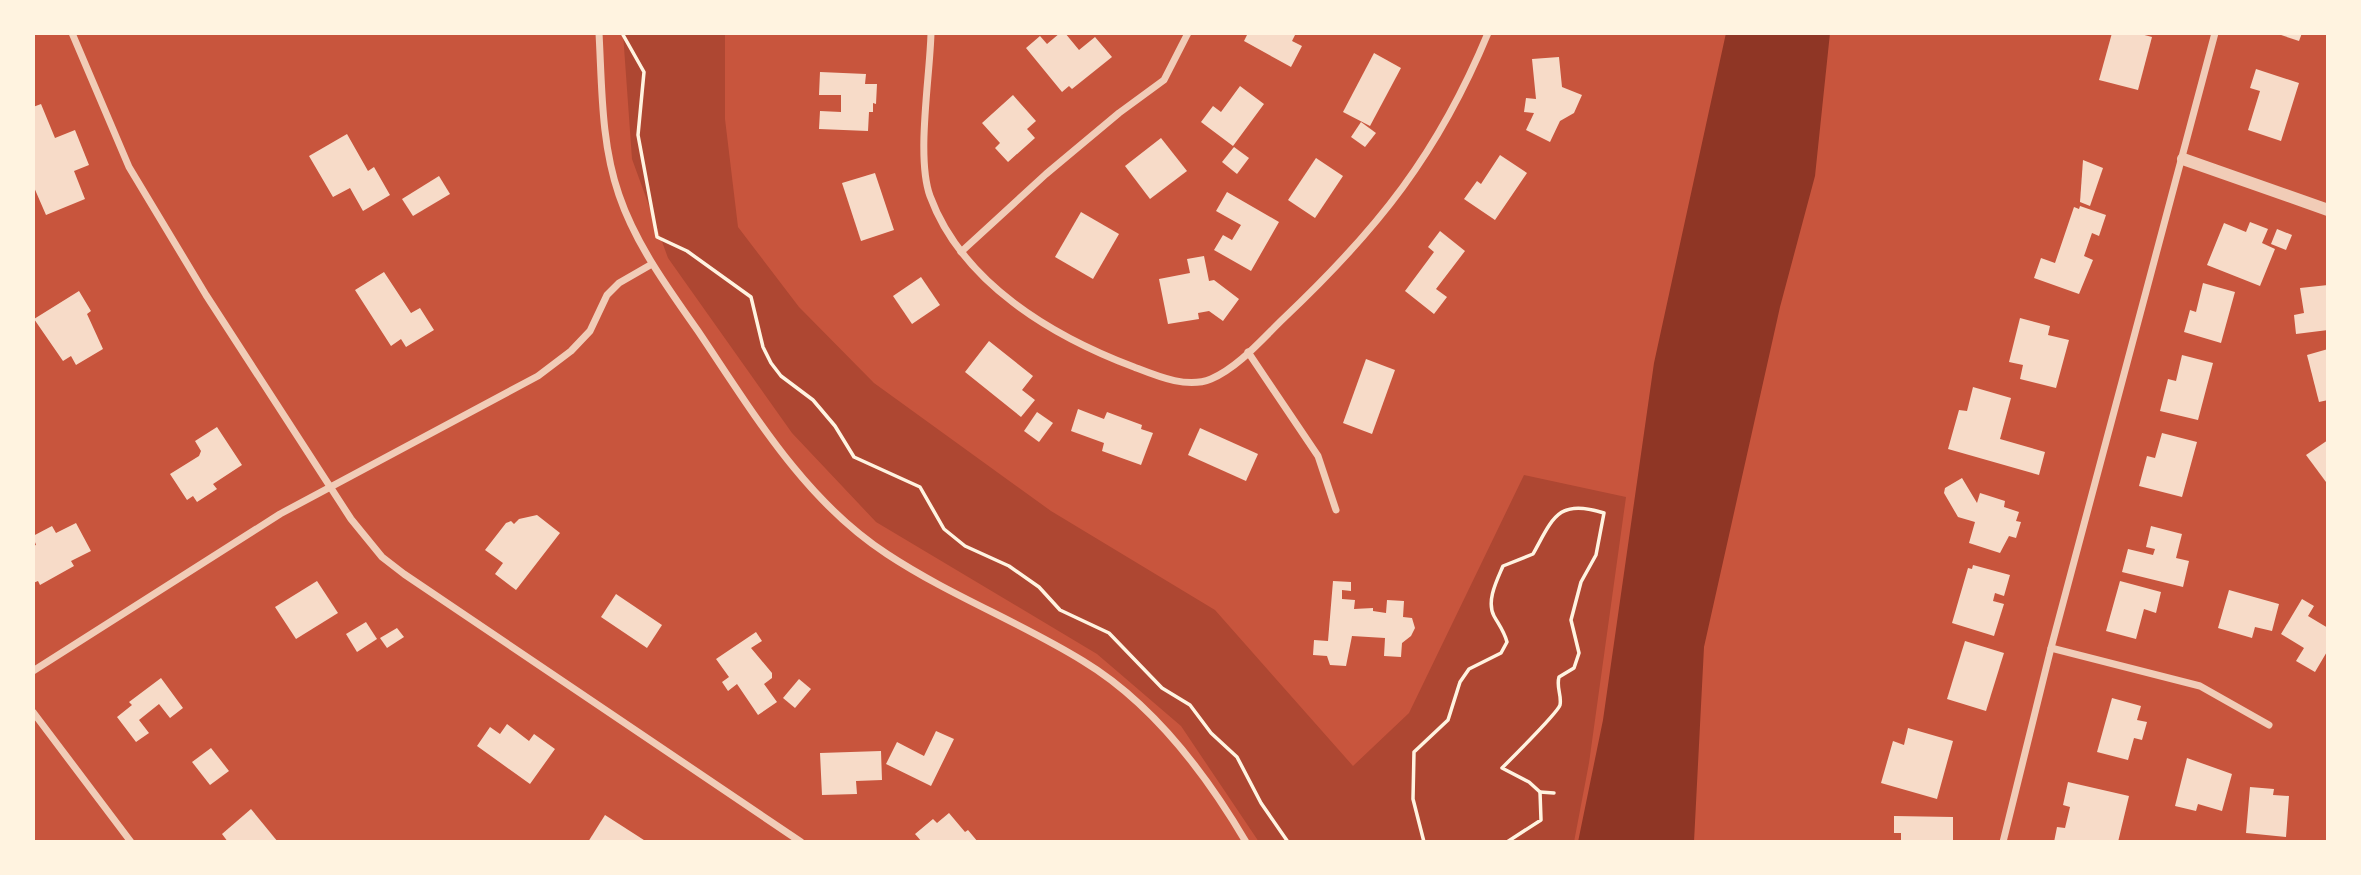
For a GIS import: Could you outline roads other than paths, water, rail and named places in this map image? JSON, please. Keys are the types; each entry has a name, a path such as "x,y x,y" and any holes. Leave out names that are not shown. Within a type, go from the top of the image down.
{"street":[{"path":"72,33 129,167 251,367 364,537 404,574 801,842"},
{"path":"598,33 610,165 629,223 652,264 795,468 838,516 888,555 1083,661 1105,676 1154,720 1195,769 1246,842"},
{"path":"932,33 924,170 940,219 961,251 996,288 1040,321 1097,353 1180,382 1211,379 1248,352 1368,234 1427,156 1488,33"},
{"path":"961,251 1046,174 1119,113 1164,80 1188,33"},
{"path":"2003,842 2051,648 2215,33"},
{"path":"2183,159 2328,210"},
{"path":"33,671 331,485 538,376 571,351 590,331 607,295 619,283 652,264"},
{"path":"1248,352 1318,456 1336,510"},
{"path":"2051,648 2200,686 2269,725"},
{"path":"33,712 131,842"}]}
